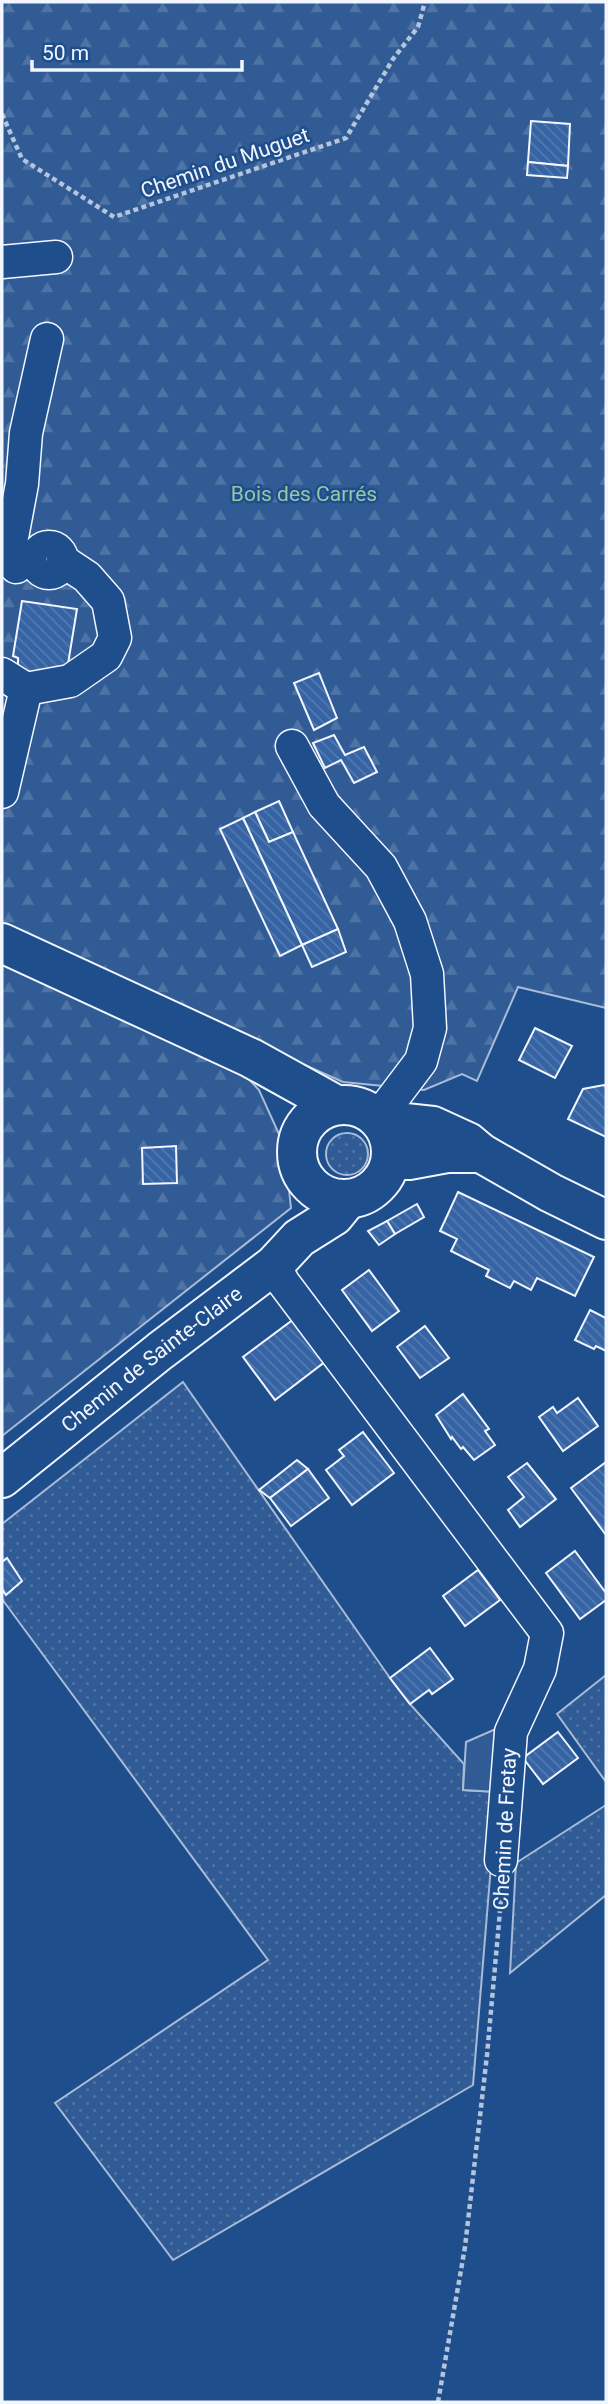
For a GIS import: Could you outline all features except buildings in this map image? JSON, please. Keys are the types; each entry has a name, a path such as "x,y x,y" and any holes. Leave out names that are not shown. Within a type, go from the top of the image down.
{"main road":[{"path":"2,943 251,1058 336,1105 358,1107 385,1136 387,1174 372,1191 360,1198 347,1200 321,1194 300,1158 291,1115 251,1058"},
{"path":"287,1251 303,1129 311,1118 336,1105"},
{"path":"385,1136 405,1122 433,1126 468,1142 481,1153 551,1193 606,1220"},
{"name":"Chemin de Sainte-Claire","path":"2,1478 160,1350 334,1216 347,1200"}],"street":[{"path":"2,262 56,257"},
{"path":"2,792 14,682 70,681 106,656 115,638 108,601 87,577 69,565 29,567 10,548 22,484 26,433 47,339"},
{"path":"292,746 324,805 381,867 410,921 427,974 430,1028 421,1060 385,1136"},
{"name":"Chemin de Fretay","path":"287,1251 284,1282 547,1633 540,1669 511,1732 500,1860"}],"path":[{"name":"Chemin du Muguet","path":"2,114 22,159 114,217 346,138 393,59 418,27 425,2"},
{"name":"Chemin de Fretay","path":"438,2402 468,2220 503,1894 500,1860"}],"green space":[{"name":"Bois des Carrés","path":"2,2 606,2 606,1008 518,987 477,1081 462,1074 424,1090 343,1082 260,1045 242,1072 259,1090 284,1145 291,1208 2,1436"},
{"path":"347,1133 362,1139 368,1154 362,1169 347,1175 332,1169 326,1154 332,1139"},
{"path":"183,1382 390,1678 464,1764 463,1790 497,1792 473,2085 173,2260 55,2103 268,1960 2,1599 2,1524"},
{"path":"606,1675 606,1782 557,1714"},
{"path":"606,1805 606,1895 510,1973 516,1863"}],"shaded area":[{"path":"498,1728 497,1792 463,1790 466,1742"}]}
